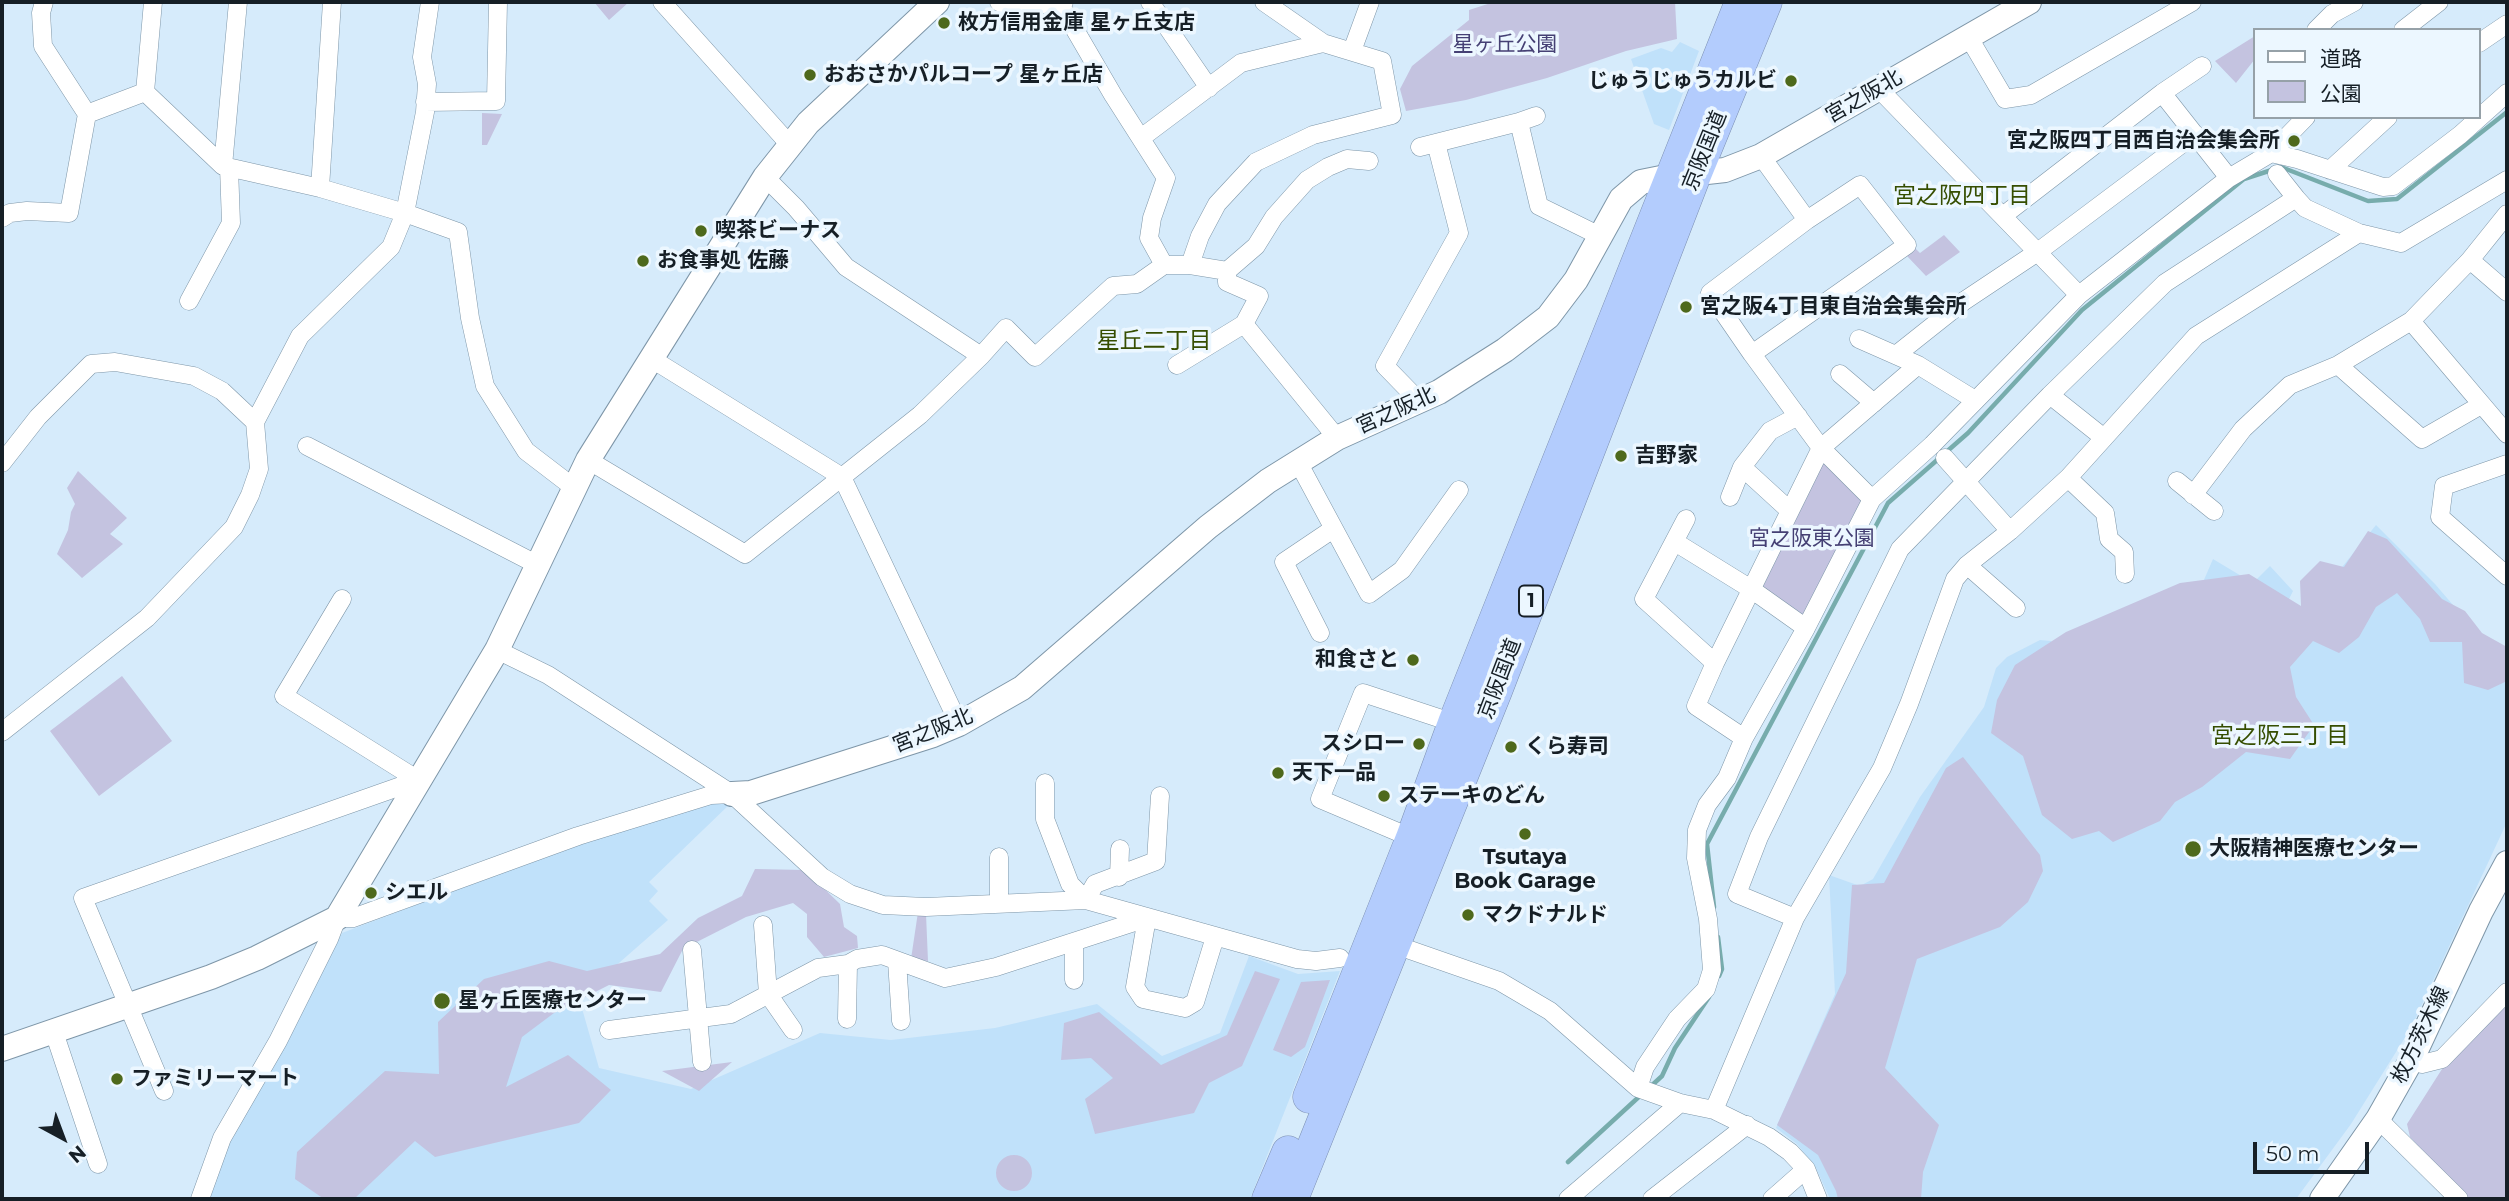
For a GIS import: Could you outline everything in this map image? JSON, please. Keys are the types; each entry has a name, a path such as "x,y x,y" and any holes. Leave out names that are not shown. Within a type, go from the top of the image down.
{"highway":[{"name":"京阪国道","path":"1268,1199 1303,1143 1496,691 1683,175 1741,2"},
{"name":"京阪国道","path":"1292,1199 1303,1143 1454,723 1683,175 1766,2"}],"street":[{"path":"2,218 10,213 27,211 69,213 88,114 43,46 41,13 44,2"},
{"path":"145,92 153,2"},
{"path":"190,301 231,223 226,167 238,2"},
{"path":"320,188 332,2"},
{"path":"2,732 147,618 234,527 259,469 255,422 300,337 391,247 405,213 425,102 427,84 422,57 430,2"},
{"path":"425,102 496,101 498,2"},
{"path":"662,2 790,145"},
{"path":"200,1199 222,1138 278,1041 337,918 497,650 588,460 765,177 808,123 937,2"},
{"path":"999,2 1012,7 1062,3 1113,95 1166,178 1152,218 1149,238 1164,265"},
{"path":"1150,2 1209,88"},
{"path":"1190,265 1200,236 1217,204 1256,162 1313,135 1392,115 1382,61 1323,43 1264,2"},
{"path":"1352,51 1370,2"},
{"name":"宮之阪北","path":"732,793 751,793 959,724 1022,688 1208,527 1268,481 1337,438 1438,392 1506,350 1548,317 1576,280 1621,199 1641,182 1725,170 1760,156 2029,2"},
{"path":"1968,36 2005,99 2031,95 2193,2"},
{"path":"2318,28 2332,14 2354,2"},
{"path":"2422,23 2439,2"},
{"path":"2481,42 2507,24"},
{"path":"1141,138 1241,63 1323,43"},
{"path":"2004,215 2162,93 2202,66"},
{"path":"1879,89 2079,295"},
{"path":"88,114 145,92"},
{"path":"145,92 226,167 320,188 458,232 470,318 485,386 526,451 573,487"},
{"path":"2162,93 2229,178"},
{"path":"2485,102 2507,93"},
{"path":"1419,401 1385,366 1460,233 1428,145 1527,119 1539,206 1600,236"},
{"path":"2330,170 2386,119"},
{"path":"2270,153 2383,187 2393,186 2460,135 2472,119"},
{"path":"1644,1090 1645,1067 1677,1019 1706,989 1712,970 1708,919 1696,858 1696,830 1707,805 1727,778 1744,738 1872,499 1932,445 2079,295 2229,178 2270,153 2296,120"},
{"path":"1896,355 1964,301 2039,251 2195,134"},
{"path":"1760,156 1807,220"},
{"path":"1177,365 1244,324 1259,296 1227,282 1227,271 1256,246 1274,217 1307,180 1347,159 1369,161"},
{"path":"2277,174 2305,208 2359,233 2401,243 2507,180"},
{"path":"765,177 796,208 846,267 981,356"},
{"path":"1752,354 1907,245 1860,185 1807,220 1710,293 1752,354 1821,447 1872,499"},
{"path":"1795,918 1737,894 1759,837 1900,549 2050,395 2165,283 2296,198"},
{"path":"2193,495 2243,429 2290,385 2338,365 2411,321 2470,260 2507,214"},
{"path":"1714,1110 1795,918 1882,768 1909,704 1955,579 1967,565 2010,531 2068,478 2196,336 2359,233"},
{"path":"2470,260 2507,292"},
{"path":"588,460 745,554 920,415 1006,328 1035,357 1112,286 1137,284 1164,265 1190,265 1227,271"},
{"path":"2411,321 2507,434"},
{"path":"1244,324 1337,438"},
{"path":"1858,339 1917,365 1975,400"},
{"path":"652,359 842,477 959,724"},
{"path":"2,463 38,417 91,364 114,362 194,376 222,391 255,422"},
{"path":"1744,738 1696,706 1715,663 1821,447 1917,365"},
{"path":"2338,365 2422,439 2482,405"},
{"path":"1840,374 1874,403"},
{"path":"2050,395 2104,438"},
{"path":"1730,498 1742,467 1770,431 1798,416"},
{"path":"307,446 536,564"},
{"path":"1945,458 2010,531"},
{"path":"1298,462 1369,594 1402,570 1459,490"},
{"path":"2507,464 2444,486 2440,517 2507,576"},
{"path":"1742,467 1789,509"},
{"path":"2068,478 2105,513 2109,539 2124,552 2125,574"},
{"path":"2177,481 2214,511"},
{"path":"1686,519 1644,599 1715,663"},
{"path":"1320,633 1284,562 1333,529"},
{"path":"1675,542 1751,589 1805,628"},
{"path":"1967,565 2016,608"},
{"path":"342,599 285,696 418,780"},
{"path":"497,650 548,675 732,793 822,877 850,894 883,905 926,907 1086,900 1297,959 1316,961 1340,958"},
{"path":"1412,838 1320,799 1363,693 1454,723"},
{"path":"164,1091 83,898 418,780"},
{"path":"1045,783 1045,819 1070,884 1086,900"},
{"path":"2,1049 211,977 257,958 337,918 353,918 598,830 711,795 732,793"},
{"path":"1086,900 1095,884 1119,877 1156,860 1160,796"},
{"path":"1119,877 1120,849"},
{"path":"999,857 999,903"},
{"name":"枚方茨木線","path":"2322,1199 2378,1119 2412,1059 2481,911 2507,863"},
{"path":"1147,918 1135,987 1143,999 1185,1008 1195,1002 1215,937"},
{"path":"609,1030 731,1014 818,968 848,964 857,959 882,955 945,978 996,967 1147,918"},
{"path":"763,925 768,994 793,1030"},
{"path":"1074,943 1074,980"},
{"path":"692,950 702,1062"},
{"path":"1410,950 1500,981 1550,1011 1644,1090 1680,1103 1714,1110 1747,1125 1790,1152 1806,1170 1818,1199"},
{"path":"897,961 901,1021"},
{"path":"848,964 848,1019"},
{"path":"2412,1059 2422,1064 2442,1059 2507,992"},
{"path":"54,1032 98,1164"},
{"path":"1568,1199 1680,1103"},
{"path":"2378,1119 2459,1199"},
{"path":"1652,1199 1747,1125"},
{"path":"1772,1199 1806,1170"}],"shaded area":[{"path":"1680,42 1699,51 1669,130 1654,124 1631,59 1661,48 1672,52"},
{"name":"大阪精神医療センター","path":"2376,525 2435,584 2507,668 2507,822 2411,1028 2351,1124 2296,1199 1830,1199 1816,1168 1797,1144 1776,1128 1835,994 1829,875 1860,886 1873,879 1920,797 1984,707 1996,668 2007,657 2040,640 2051,641 2100,748 2161,679 2213,559 2253,583 2270,566 2293,591 2287,603 2301,618"},
{"name":"星ヶ丘医療センター","path":"717,798 731,803 649,882 658,891 649,901 668,920 579,998 599,1068 691,1089 820,1033 891,1040 995,1028 1097,1004 1162,1056 1220,1033 1249,956 1298,974 1340,971 1250,1199 205,1199 223,1149 342,933 580,843"}],"green space":[{"path":"594,2 629,2 609,20"},
{"name":"星ヶ丘公園","path":"1494,2 1675,2 1677,39 1626,51 1547,78 1466,100 1406,111 1400,89 1412,66 1469,20 1469,10"},
{"path":"2254,37 2254,60 2236,83 2215,61"},
{"path":"482,113 502,114 487,145 482,145"},
{"path":"1944,235 1960,252 1926,276 1907,256 1915,248 1920,253"},
{"name":"宮之阪東公園","path":"1824,459 1864,498 1804,621 1758,587"},
{"path":"78,471 127,518 110,534 123,544 82,578 57,554 68,530 75,504 67,488"},
{"path":"2368,531 2387,539 2442,599 2465,611 2482,633 2507,647 2507,681 2488,690 2464,683 2462,642 2430,642 2420,619 2397,593 2376,607 2359,637 2339,653 2313,641 2290,667 2296,697 2314,725 2290,759 2246,752 2202,787 2175,802 2160,821 2113,842 2099,831 2072,839 2042,815 2023,756 1991,733 1997,700 2015,665 2066,632 2180,583 2249,574 2301,606 2300,581 2320,561 2344,567"},
{"path":"122,676 172,741 99,796 50,731"},
{"path":"1963,757 2040,855 2043,871 2028,902 2000,927 1917,959 1885,1068 1939,1125 1923,1172 1921,1199 1838,1199 1818,1155 1777,1125 1846,973 1852,885 1884,883 1946,768"},
{"path":"755,869 805,870 840,904 844,927 857,936 858,948 824,957 807,937 807,914 793,903 746,917 683,949 661,992 609,985 554,1013 522,1037 506,1087 568,1055 611,1090 579,1123 435,1157 415,1141 354,1199 324,1199 295,1179 297,1152 385,1071 439,1074 438,1022 484,979 549,961 587,971 660,954 698,918 742,896"},
{"path":"918,912 926,914 928,961 911,959"},
{"path":"1255,971 1280,979 1242,1066 1209,1083 1194,1113 1095,1134 1085,1099 1113,1078 1091,1058 1061,1060 1064,1023 1099,1012 1161,1065 1227,1035"},
{"path":"1330,980 1305,1047 1291,1057 1273,1050 1301,982"},
{"path":"2507,1002 2507,1199 2469,1199 2410,1137 2407,1124 2442,1069"},
{"path":"732,1062 699,1091 662,1071"},
{"path":"1014,1155 1027,1160 1032,1173 1027,1186 1014,1191 1001,1186 996,1173 1001,1160"}],"waterway":[{"path":"1714,907 1707,844 1888,503 1968,433 2082,310 2244,179 2281,167 2368,201 2397,199 2507,112"},
{"path":"1718,937 1722,969 1719,976"},
{"path":"1649,1088 1662,1076 1675,1048 1709,997"},
{"path":"1568,1162 1642,1094"}],"place":[{"name":"枚方信用金庫 星ヶ丘支店","path":"944,23"},
{"name":"おおさかパルコープ 星ヶ丘店","path":"810,75"},
{"name":"じゅうじゅうカルビ","path":"1791,81"},
{"name":"宮之阪四丁目西自治会集会所","path":"2294,141"},
{"name":"喫茶ビーナス","path":"701,231"},
{"name":"お食事処 佐藤","path":"643,261"},
{"name":"宮之阪4丁目東自治会集会所","path":"1686,307"},
{"name":"吉野家","path":"1621,456"},
{"name":"和食さと","path":"1413,660"},
{"name":"スシロー","path":"1419,744"},
{"name":"くら寿司","path":"1511,747"},
{"name":"天下一品","path":"1278,773"},
{"name":"ステーキのどん","path":"1384,796"},
{"name":"Tsutaya Book Garage","path":"1525,834"},
{"name":"大阪精神医療センター","path":"2193,849"},
{"name":"シエル","path":"371,893"},
{"name":"マクドナルド","path":"1468,915"},
{"name":"星ヶ丘医療センター","path":"442,1001"},
{"name":"ファミリーマート","path":"117,1079"}],"district":[{"name":"宮之阪四丁目","path":"1962,196"},
{"name":"星丘二丁目","path":"1154,341"},
{"name":"宮之阪三丁目","path":"2280,736"}]}
